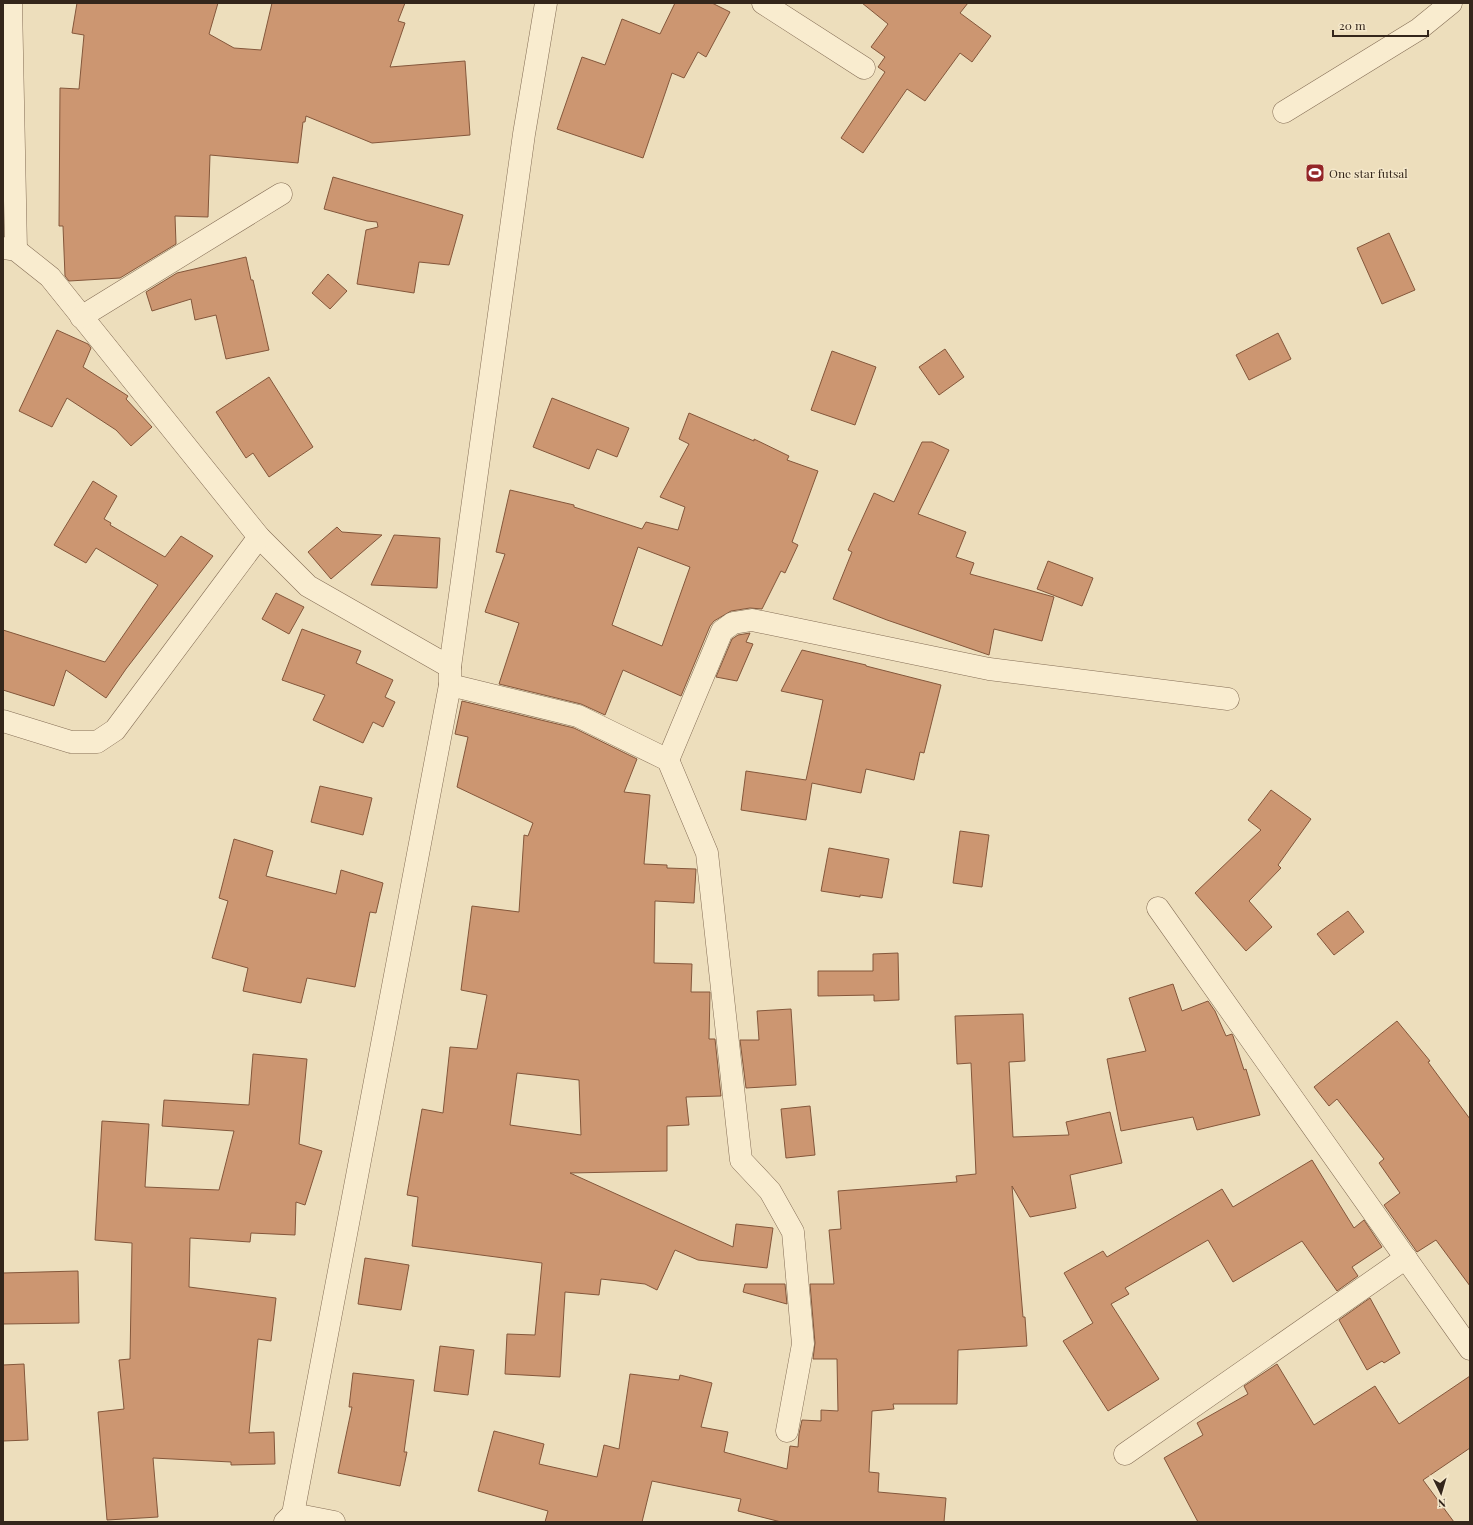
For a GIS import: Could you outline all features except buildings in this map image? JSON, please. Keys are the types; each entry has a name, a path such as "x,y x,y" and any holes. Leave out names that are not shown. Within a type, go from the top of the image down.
{"street":[{"path":"10,3 10,249 50,277 259,537 308,586 450,676 578,716 668,760 706,852 741,1160 770,1191 793,1232 803,1344 788,1431"},
{"path":"334,1522 289,1518 450,676 524,134 546,3"},
{"path":"763,3 864,68"},
{"path":"1284,112 1419,30 1452,3"},
{"path":"81,317 280,194"},
{"path":"3,721 71,742 97,742 115,730 259,537"},
{"path":"668,760 722,631 733,622 752,620 989,669 1228,699"},
{"path":"1158,908 1470,1349"},
{"path":"1125,1454 1406,1258"}],"place":[{"name":"One star futsal","path":"1315,173"}]}
